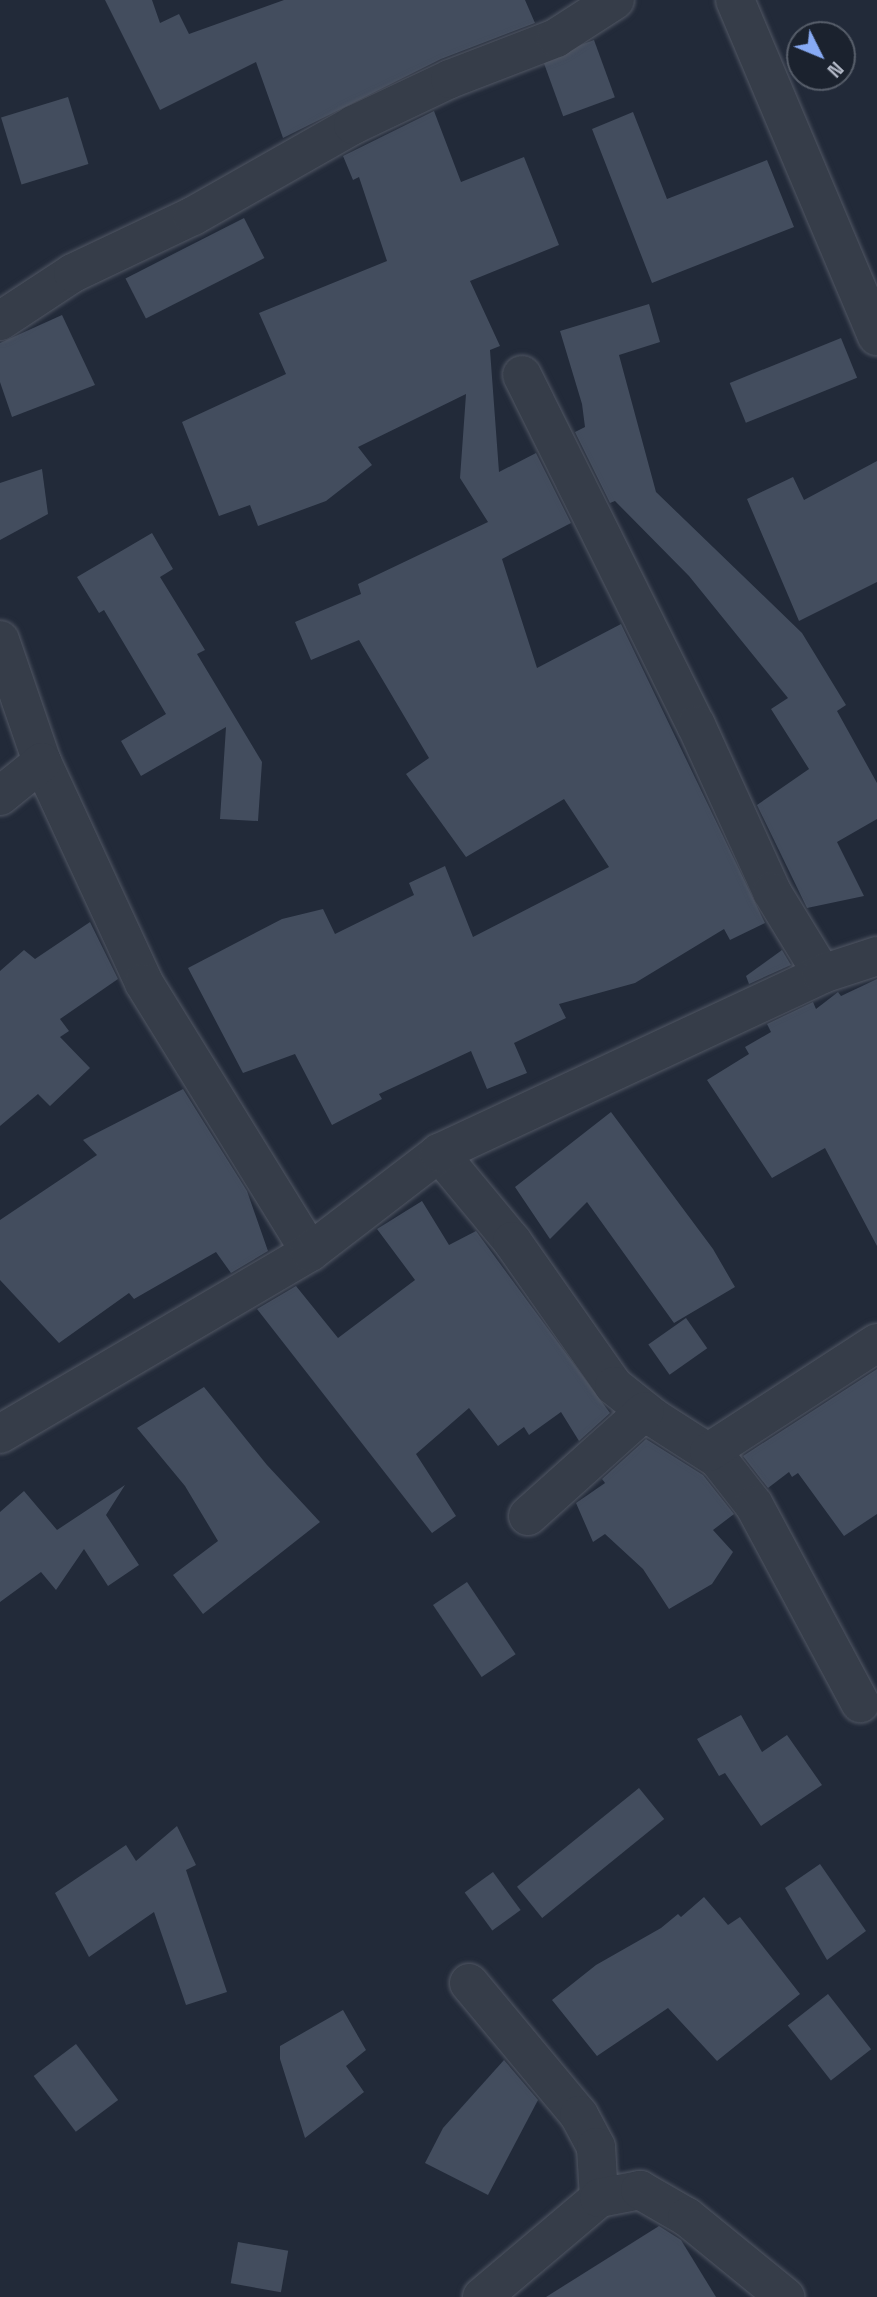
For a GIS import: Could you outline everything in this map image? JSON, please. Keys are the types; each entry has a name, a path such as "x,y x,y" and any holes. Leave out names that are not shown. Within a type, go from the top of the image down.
{"street":[{"path":"0,321 73,273 193,216 354,125 450,79 556,38 615,0"},
{"path":"735,0 877,336"},
{"path":"522,375 696,725 772,892 822,974"},
{"path":"0,640 42,762 144,983 310,1252"},
{"path":"0,796 42,762"},
{"path":"0,1434 310,1252 439,1153 822,974 877,956"},
{"path":"439,1153 512,1241 614,1386 645,1411 709,1452 754,1505 860,1703"},
{"path":"709,1452 877,1343"},
{"path":"528,1516 645,1411"},
{"path":"469,1983 579,2115 596,2147 599,2198"},
{"path":"482,2297 599,2198 640,2190 687,2217 785,2297"}],"building":[{"path":"105,0 152,0 160,23 179,14 189,34 284,0 525,0 535,23 441,59 283,138 256,62 160,110"},
{"path":"594,40 615,97 563,116 542,59"},
{"path":"68,97 88,164 22,184 1,117"},
{"path":"434,111 461,182 524,157 559,245 470,281 500,346 490,350 499,472 536,453 571,523 502,559 537,668 621,624 765,923 730,940 724,929 635,983 559,1004 566,1018 514,1043 527,1073 487,1089 471,1051 379,1094 382,1099 332,1125 295,1054 243,1073 188,968 282,919 323,909 335,934 414,895 409,883 445,866 473,937 609,867 564,799 466,857 406,774 429,758 359,640 311,660 295,622 361,594 358,584 488,522 460,478 466,394 358,447 372,465 326,501 258,526 250,505 219,516 182,422 286,374 259,313 387,261 359,177 353,180 343,156"},
{"path":"633,112 667,199 767,160 794,227 652,283 592,129"},
{"path":"244,218 264,258 146,318 125,278"},
{"path":"649,304 660,342 619,355 656,492 802,633 846,705 837,711 877,783 877,819 837,842 864,896 807,908 757,805 809,769 771,709 788,698 689,576 615,501 610,503 575,432 585,427 582,404 560,331"},
{"path":"62,315 95,385 12,417 0,382 0,343"},
{"path":"841,338 857,378 746,423 730,383"},
{"path":"877,461 877,582 799,621 747,499 793,477 804,500"},
{"path":"42,469 48,514 0,540 0,483"},
{"path":"152,533 173,569 160,577 205,650 197,654 262,762 258,821 220,819 226,727 141,776 121,741 166,714 104,610 99,613 77,577"},
{"path":"90,922 118,979 60,1019 69,1031 60,1037 90,1068 50,1106 38,1094 0,1126 0,971 24,950 35,959"},
{"path":"782,950 791,965 749,984 746,976"},
{"path":"877,979 877,1246 825,1148 772,1178 707,1080 749,1054 745,1047 771,1032 767,1024 813,1002 816,1009 838,992 841,996"},
{"path":"183,1089 247,1191 268,1251 231,1273 216,1252 134,1299 129,1293 59,1343 0,1280 0,1220 97,1155 83,1140"},
{"path":"611,1112 713,1249 735,1287 674,1323 587,1202 550,1239 515,1187"},
{"path":"422,1201 449,1245 476,1231 610,1413 579,1441 561,1412 529,1435 524,1427 498,1446 469,1408 416,1454 456,1516 432,1533 257,1309 296,1286 338,1338 415,1280 377,1229"},
{"path":"686,1318 707,1348 670,1375 648,1344"},
{"path":"877,1369 877,1514 844,1536 798,1473 792,1477 789,1472 768,1488 743,1456"},
{"path":"204,1387 267,1465 320,1522 203,1614 173,1575 218,1541 185,1486 137,1428"},
{"path":"646,1439 703,1475 734,1514 713,1530 733,1552 712,1584 669,1609 643,1569 605,1534 593,1542 576,1503 605,1483 602,1479"},
{"path":"125,1485 106,1515 139,1565 108,1586 84,1549 56,1590 41,1572 0,1602 0,1512 24,1491 57,1530"},
{"path":"467,1582 516,1654 482,1677 433,1605"},
{"path":"741,1715 762,1752 787,1735 822,1785 761,1826 725,1773 719,1776 697,1739"},
{"path":"639,1788 664,1819 542,1918 517,1887"},
{"path":"177,1826 196,1865 186,1870 227,1992 186,2005 154,1912 89,1957 55,1893 126,1845 136,1861"},
{"path":"820,1864 866,1931 827,1960 785,1888"},
{"path":"493,1872 521,1910 492,1931 465,1893"},
{"path":"704,1897 728,1925 740,1917 800,1994 717,2061 668,2008 597,2056 552,2000 596,1965 661,1928 678,1914 681,1917"},
{"path":"828,1994 871,2049 831,2081 788,2025"},
{"path":"343,2010 366,2050 346,2066 364,2092 305,2138 280,2059 280,2046"},
{"path":"76,2044 118,2100 76,2132 34,2076"},
{"path":"504,2060 538,2100 488,2195 425,2163 443,2128"},
{"path":"659,2226 681,2240 716,2297 546,2297"},
{"path":"238,2242 288,2251 281,2292 231,2283"}]}
